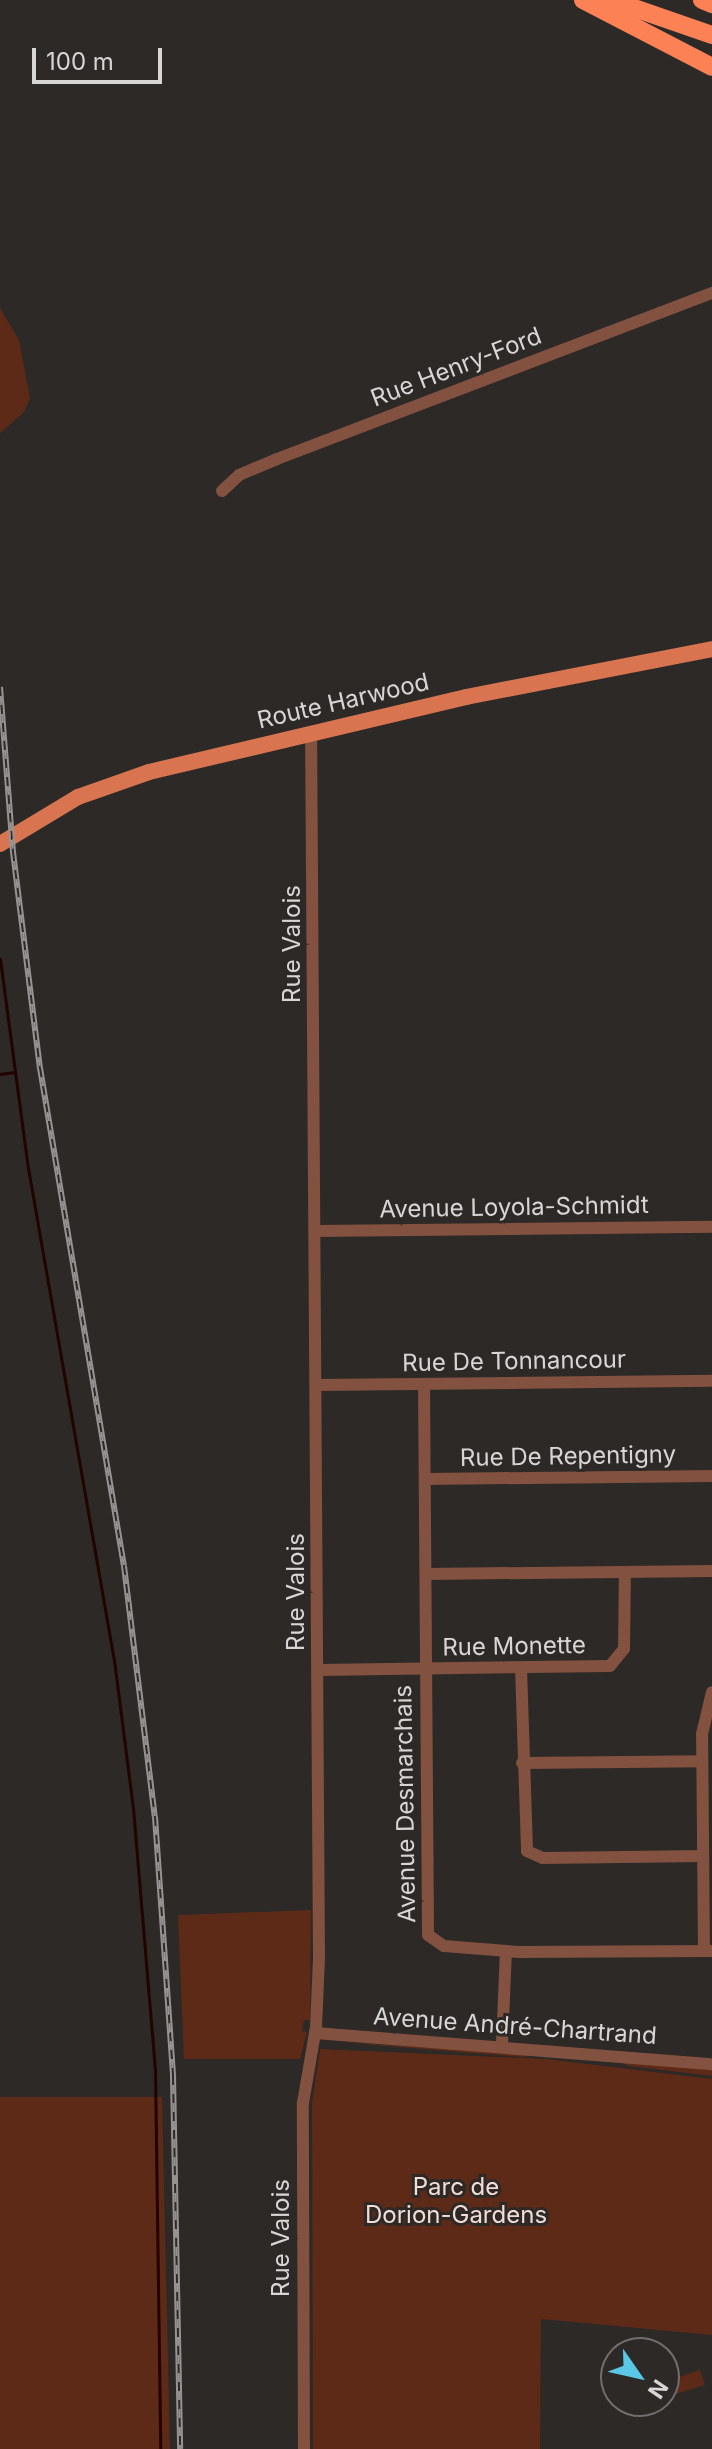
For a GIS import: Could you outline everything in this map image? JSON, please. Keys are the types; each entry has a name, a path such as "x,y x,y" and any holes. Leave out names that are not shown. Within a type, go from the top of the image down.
{"highway":[{"path":"583,0 712,67"},
{"path":"611,0 712,35"},
{"path":"702,0 712,4"}],"main road":[{"name":"Route Harwood","path":"0,844 44,814 103,787 311,733 712,649"}],"street":[{"name":"Rue Henry-Ford","path":"222,491 239,475 277,459 712,293"},
{"name":"Rue Valois","path":"304,2449 303,2103 315,2033 318,1670 311,733"},
{"name":"Avenue Loyola-Schmidt","path":"316,1231 712,1227"},
{"name":"Rue De Tonnancour","path":"317,1385 712,1381"},
{"name":"Avenue Desmarchais","path":"424,1384 428,1935 444,1946 506,1951 708,1951"},
{"name":"Rue De Repentigny","path":"425,1479 712,1476"},
{"path":"426,1574 712,1571"},
{"name":"Rue Monette","path":"318,1670 606,1667 619,1661 625,1645 625,1572"},
{"path":"521,1668 523,1836 532,1855 703,1856"},
{"path":"708,1951 701,1761 703,1719 712,1692"},
{"path":"522,1763 701,1761"},
{"path":"502,2045 506,1951"},
{"name":"Avenue André-Chartrand","path":"315,2033 502,2045 712,2064"}],"green space":[{"path":"0,308 19,340 30,399 23,413 0,433"},
{"path":"311,1910 310,2020 304,2020 302,2031 307,2032 300,2059 184,2059 178,1915"},
{"path":"336,2042 539,2054 524,2057"},
{"name":"Parc de Dorion-Gardens","path":"320,2049 546,2059 712,2079 712,2335 541,2319 540,2449 313,2449 312,2104"},
{"path":"619,2061 712,2070 712,2076 628,2066"},
{"path":"0,2097 162,2097 170,2449 0,2449"},
{"path":"700,2370 705,2385 680,2393 680,2377"}],"waterway":[{"path":"0,959 28,1168 114,1660 133,1808 155,2070 160,2449"},
{"path":"0,1074 15,1072"}],"railway":[{"path":"0,687 13,852 40,1068 124,1566 155,1817 173,2076 180,2449"}]}
